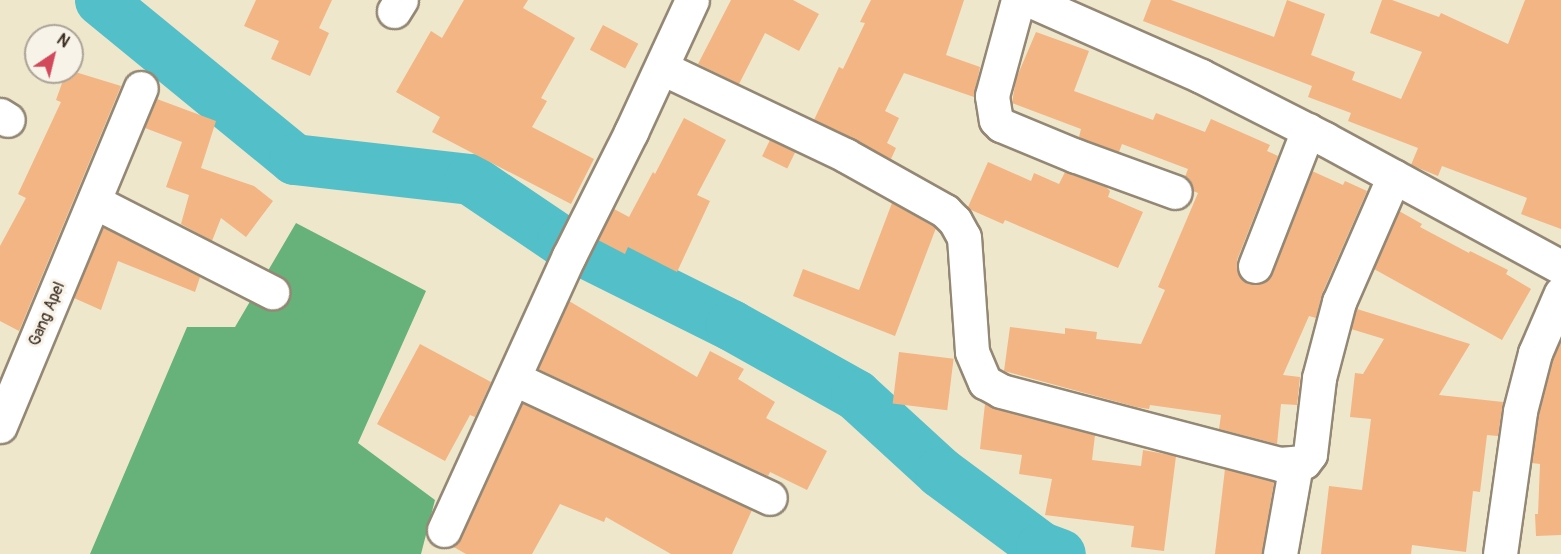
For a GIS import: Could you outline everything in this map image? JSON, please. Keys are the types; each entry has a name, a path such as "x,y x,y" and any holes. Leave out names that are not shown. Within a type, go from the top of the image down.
{"street":[{"path":"444,530 692,0"},
{"path":"1018,0 992,96 996,120 1001,125 1065,152 1175,192"},
{"path":"1029,0 1202,76 1308,130 1561,267"},
{"path":"662,68 845,156 950,216 964,237 972,352 985,382 1001,392 1280,464 1304,462 1310,454 1319,378 1340,302 1394,176"},
{"name":"Gang Apel","path":"0,426 141,88"},
{"path":"1255,266 1308,130"},
{"path":"95,202 272,292"},
{"path":"1500,554 1520,411 1535,353 1561,293"},
{"path":"515,379 770,498"},
{"path":"1280,554 1296,464"}],"green space":[{"path":"296,223 426,291 358,443 435,500 421,554 90,554 187,327 235,327"}],"building":[{"path":"256,0 332,0 319,28 329,33 310,76 271,59 279,41 244,26"},
{"path":"464,0 528,0 523,8 575,38 541,98 547,101 532,127 594,159 571,204 432,132 440,117 396,92 431,31 442,38"},
{"path":"731,0 793,0 819,14 799,51 765,33 739,84 698,64"},
{"path":"871,0 964,0 946,55 980,67 974,97 904,73 885,111 899,118 887,143 896,148 891,159 814,120 839,67 843,69 865,23 860,22"},
{"path":"1151,0 1171,0 1274,37 1287,0 1325,14 1311,55 1355,72 1352,80 1401,99 1422,52 1370,33 1382,0 1392,0 1439,17 1441,13 1508,44 1525,0 1561,0 1561,229 1521,214 1527,198 1442,166 1438,176 1411,165 1418,148 1348,121 1351,113 1308,97 1312,86 1143,21"},
{"path":"603,25 638,44 625,69 590,50"},
{"path":"1036,32 1089,51 1074,91 1153,120 1156,113 1205,132 1211,119 1270,145 1267,151 1278,156 1237,260 1240,277 1248,283 1258,284 1266,281 1272,273 1312,171 1343,185 1345,181 1367,191 1322,294 1316,318 1309,316 1283,375 1300,377 1297,405 1281,404 1277,444 1219,429 1221,415 1150,405 1149,409 1136,407 1004,371 1010,327 1065,334 1065,328 1097,332 1096,339 1141,344 1165,290 1158,287 1198,193 1193,191 1190,180 1185,177 1188,169 1122,144 1119,152 1083,139 1079,137 1081,129 1012,103 1016,79"},
{"path":"84,75 121,86 19,331 0,321 0,246 26,198 18,194 61,102 56,100 62,84 84,84"},
{"path":"157,99 216,121 201,168 254,186 273,201 246,237 221,218 212,241 181,224 189,195 166,187 182,142 145,128"},
{"path":"684,118 726,140 697,195 710,201 677,272 628,247 625,254 598,240 614,209 629,217 653,172 655,174"},
{"path":"770,140 795,152 787,168 762,156"},
{"path":"988,162 1031,181 1034,173 1059,184 1065,172 1106,187 1110,191 1108,197 1143,212 1118,268 1005,220 1003,224 969,209"},
{"path":"892,203 936,228 895,336 793,296 803,269 859,290"},
{"path":"1399,211 1422,224 1420,227 1469,253 1470,251 1508,270 1506,274 1531,289 1502,340 1374,269"},
{"path":"103,227 200,277 195,292 118,261 101,310 74,298"},
{"path":"569,301 697,377 710,351 744,369 738,379 775,402 766,418 827,451 807,490 770,472 768,476 538,369"},
{"path":"1357,309 1470,344 1439,395 1503,402 1498,436 1487,435 1480,492 1473,491 1466,552 1412,545 1411,554 1321,554 1329,486 1362,490 1371,419 1350,417 1355,373 1363,374 1384,339 1351,329"},
{"path":"1561,340 1561,535 1536,536 1535,514 1538,514 1540,464 1532,463 1538,415 1553,359"},
{"path":"420,344 491,382 475,417 470,415 445,461 377,424"},
{"path":"899,352 954,359 947,410 893,404"},
{"path":"522,403 752,510 732,554 671,554 606,517 604,522 560,504 532,554 466,554 452,546 461,538"},
{"path":"985,404 996,409 1095,435 1092,460 1141,466 1143,450 1176,456 1164,551 1131,547 1134,526 1045,515 1052,479 1019,474 1022,455 980,449"},
{"path":"1225,469 1274,482 1262,554 1215,554"}],"waterway":[{"path":"100,0 294,159 470,179 562,241 731,325 856,395 940,472 1041,547 1060,554"}]}
